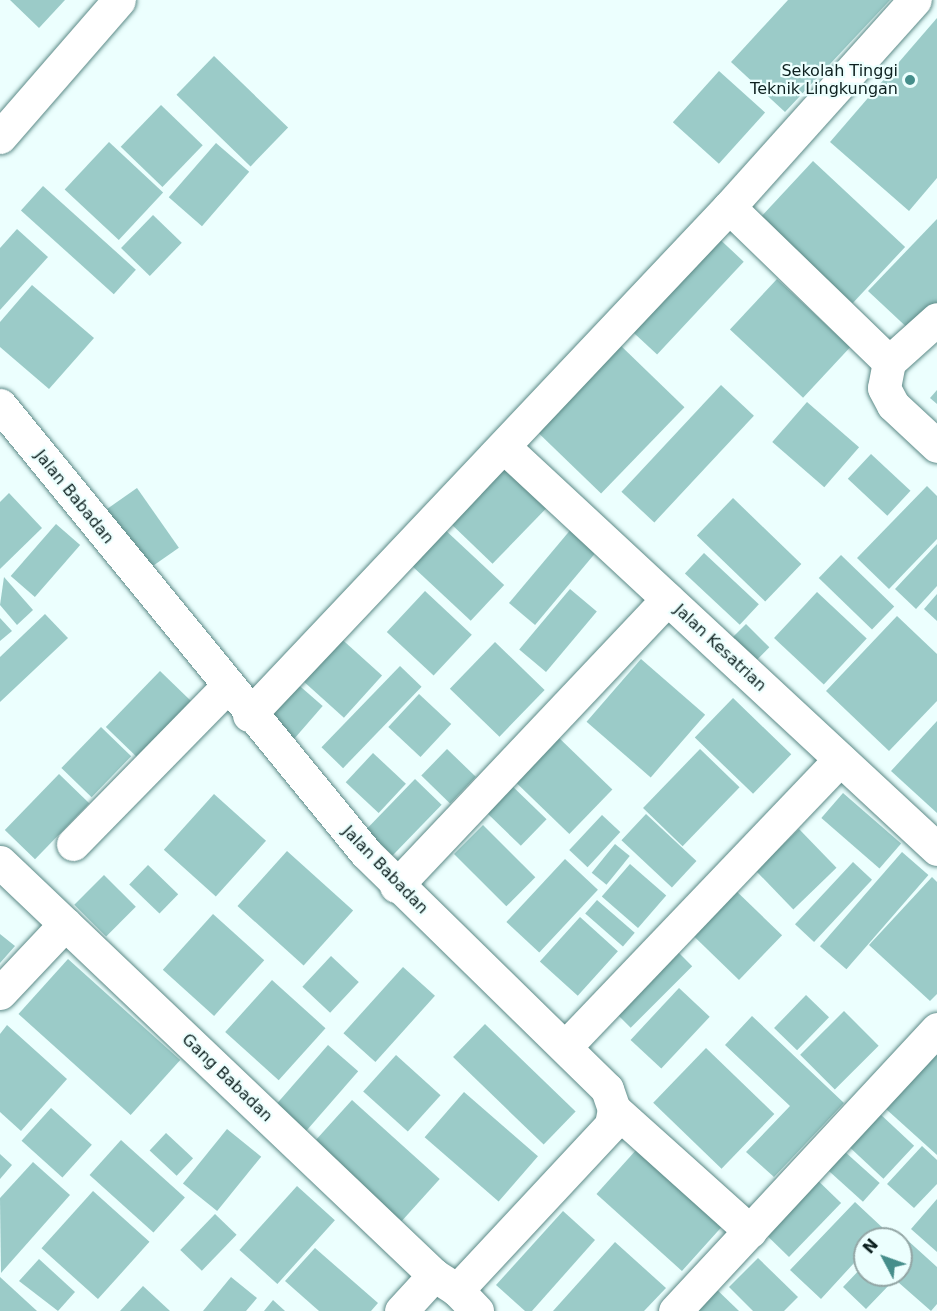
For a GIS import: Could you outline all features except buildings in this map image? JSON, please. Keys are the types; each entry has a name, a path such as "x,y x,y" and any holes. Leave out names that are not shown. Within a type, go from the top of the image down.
{"street":[{"path":"0,137 119,0"},
{"path":"249,716 729,207 915,0"},
{"path":"729,207 889,362"},
{"path":"937,320 889,362 884,388 892,405 937,446"},
{"name":"Jalan Babadan","path":"0,405 249,716 396,886 567,1045 607,1089 614,1109"},
{"name":"Jalan Kesatrian","path":"504,447 937,849"},
{"path":"396,886 667,599"},
{"path":"73,844 227,687"},
{"path":"567,1045 840,759"},
{"name":"Gang Babadan","path":"0,862 456,1292"},
{"path":"0,993 65,924"},
{"path":"675,1311 937,1029"},
{"path":"401,1311 456,1292 611,1125 614,1109"},
{"path":"614,1109 750,1231"}],"place":[{"name":"Sekolah Tinggi Teknik Lingkungan","path":"910,80"}]}
